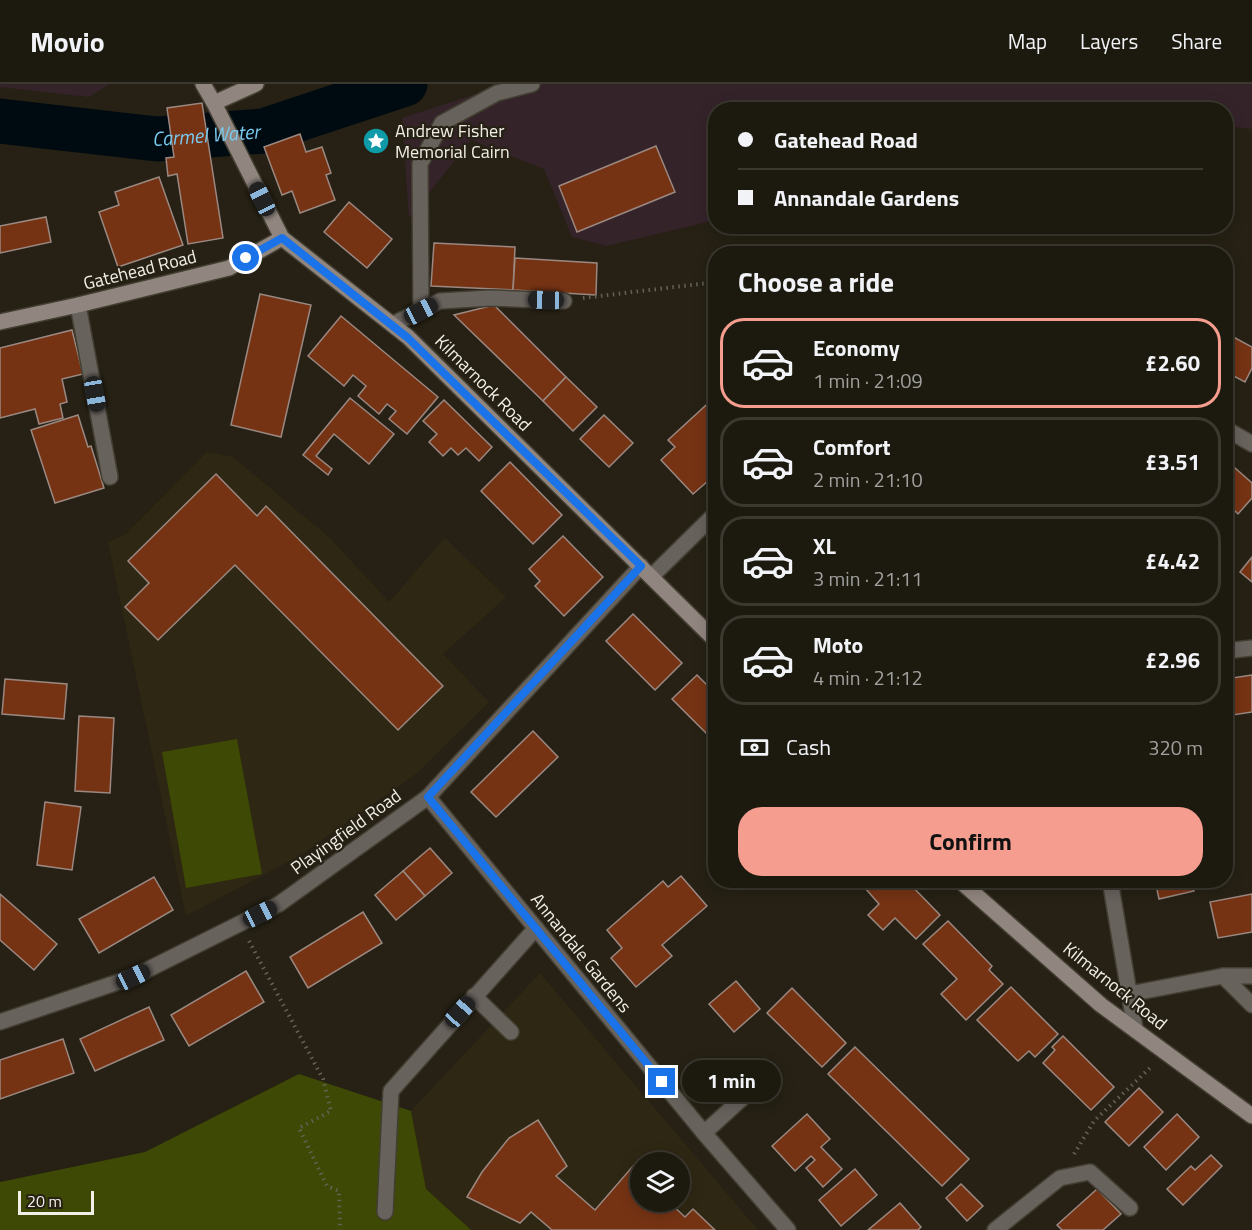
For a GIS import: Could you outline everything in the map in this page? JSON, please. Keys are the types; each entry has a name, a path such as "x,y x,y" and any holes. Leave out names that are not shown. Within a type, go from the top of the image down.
{"main road":[{"name":"Kilmarnock Road","path":"203,84 282,238 393,324 708,633"},
{"path":"214,103 256,84"},
{"name":"Gatehead Road","path":"0,322 229,268 282,238"},
{"name":"Kilmarnock Road","path":"968,888 1101,1005 1252,1116"}],"street":[{"path":"421,311 420,164 442,123 497,93 532,84"},
{"path":"393,324 440,301 491,298 564,300"},
{"path":"78,305 110,477"},
{"path":"1233,433 1252,444"},
{"name":"Playingfield Road","path":"0,1022 133,977 279,904 428,797 646,571 708,520"},
{"path":"1233,650 1252,648"},
{"name":"Annandale Gardens","path":"428,797 704,1133 788,1230"},
{"path":"1111,888 1135,1028"},
{"path":"384,1212 391,1090 536,928"},
{"path":"1129,994 1223,976 1252,976"},
{"path":"1223,976 1252,1005"},
{"path":"474,996 512,1032"},
{"path":"704,1133 759,1083"},
{"path":"995,1230 1060,1178 1090,1172 1130,1208"}],"path":[{"path":"564,300 708,283"},
{"path":"240,924 323,1080 331,1111 299,1128 327,1186 339,1191 340,1230"},
{"path":"1060,1178 1094,1120 1166,1052"}],"shaded area":[{"path":"0,84 109,84 89,97 0,87"},
{"path":"507,84 1252,84 1252,129 1233,127 1233,102 708,102 708,222 607,246 572,237 544,169 471,140 409,218 402,118"},
{"path":"207,452 233,457 330,538 389,602 445,538 506,597 443,654 489,702 416,774 299,856 186,916 108,542 126,534"},
{"path":"540,973 758,1230 471,1230 426,1190 411,1111"}],"green space":[{"path":"237,739 262,874 186,888 162,752"},
{"path":"299,1074 411,1111 426,1189 471,1230 0,1230 0,1182 145,1152"}],"building":[{"path":"202,103 223,238 188,244 177,174 168,176 166,158 174,157 167,108"},
{"path":"300,134 306,152 322,147 331,173 326,175 335,200 300,213 292,191 282,195 264,147"},
{"path":"656,146 675,192 577,232 559,186"},
{"path":"159,177 183,245 118,267 99,212 119,205 115,192"},
{"path":"349,202 392,239 367,268 324,232"},
{"path":"46,217 51,242 0,253 0,226"},
{"path":"434,243 515,247 513,290 431,286"},
{"path":"515,258 597,263 596,295 513,290"},
{"path":"260,294 311,305 281,437 231,425"},
{"path":"494,305 566,377 543,401 454,315"},
{"path":"341,316 438,397 407,434 389,419 396,411 387,404 379,414 358,396 366,386 353,375 344,386 308,356"},
{"path":"72,330 83,374 62,379 67,402 60,404 63,418 39,424 35,409 0,418 0,348"},
{"path":"1233,337 1252,347 1252,368 1245,382 1233,376"},
{"path":"566,377 597,407 573,431 543,401"},
{"path":"350,398 394,434 369,464 334,434 316,456 332,469 328,475 303,455"},
{"path":"444,400 492,447 479,461 466,448 458,455 451,448 443,456 429,442 437,434 423,421"},
{"path":"708,403 708,481 693,494 661,460 675,447 668,440"},
{"path":"78,415 88,447 91,446 104,488 55,503 31,430"},
{"path":"604,415 633,443 609,467 580,439"},
{"path":"510,462 562,515 533,544 481,491"},
{"path":"1233,466 1252,483 1252,498 1238,514 1233,509"},
{"path":"216,474 257,516 266,506 443,686 398,730 235,565 158,640 125,607 149,583 128,561"},
{"path":"563,536 603,577 564,616 535,586 540,581 529,569"},
{"path":"1252,557 1252,582 1240,572"},
{"path":"633,614 682,663 655,690 606,641"},
{"path":"697,675 708,686 708,735 672,699"},
{"path":"1252,675 1252,712 1233,715 1233,678"},
{"path":"5,679 67,684 64,719 2,714"},
{"path":"79,716 114,718 110,793 75,791"},
{"path":"533,731 558,757 496,817 471,792"},
{"path":"45,802 81,807 72,870 37,865"},
{"path":"430,848 452,873 425,896 403,871"},
{"path":"403,871 425,896 396,920 375,895"},
{"path":"681,876 707,906 662,945 672,956 636,987 611,958 622,948 607,930 663,881 668,887"},
{"path":"154,877 173,910 99,953 79,919"},
{"path":"865,888 914,888 940,915 916,939 895,918 883,930 868,915 879,904"},
{"path":"1157,888 1193,888 1194,891 1159,899"},
{"path":"0,894 57,944 34,970 0,940"},
{"path":"1252,894 1252,932 1218,938 1210,902"},
{"path":"363,912 382,943 308,988 290,957"},
{"path":"948,921 992,966 989,970 1003,984 966,1020 941,994 957,979 923,944"},
{"path":"246,971 264,1002 189,1046 171,1015"},
{"path":"736,981 760,1009 734,1032 709,1004"},
{"path":"1011,987 1058,1034 1035,1057 1029,1051 1018,1061 977,1020"},
{"path":"792,988 846,1043 822,1067 767,1013"},
{"path":"149,1007 164,1040 95,1071 80,1039"},
{"path":"1063,1036 1114,1087 1091,1110 1043,1063 1055,1050 1052,1047"},
{"path":"63,1039 74,1073 0,1099 0,1060"},
{"path":"855,1047 969,1159 942,1186 828,1074"},
{"path":"1139,1088 1163,1112 1129,1146 1105,1122"},
{"path":"807,1114 830,1139 821,1147 842,1169 823,1187 806,1168 815,1160 811,1156 795,1171 772,1146"},
{"path":"1177,1114 1199,1137 1166,1170 1144,1147"},
{"path":"538,1120 567,1166 556,1176 595,1210 630,1169 630,1212 680,1212 685,1217 693,1209 715,1230 552,1230 531,1212 520,1223 467,1197 482,1172 509,1138"},
{"path":"1211,1155 1222,1166 1183,1205 1167,1189 1191,1166 1195,1170"},
{"path":"855,1169 877,1195 841,1226 819,1200"},
{"path":"961,1184 983,1206 967,1221 946,1198"},
{"path":"1097,1189 1121,1214 1103,1230 1062,1230 1057,1225"},
{"path":"900,1203 921,1227 918,1230 868,1230"}],"waterway":[{"name":"Carmel Water","path":"0,121 157,139 263,131 405,84"}],"place":[{"name":"Andrew Fisher Memorial Cairn","path":"376,141"}],"route":[{"path":"246,258 282,238 393,324 641,566 428,797 662,1082"}]}
